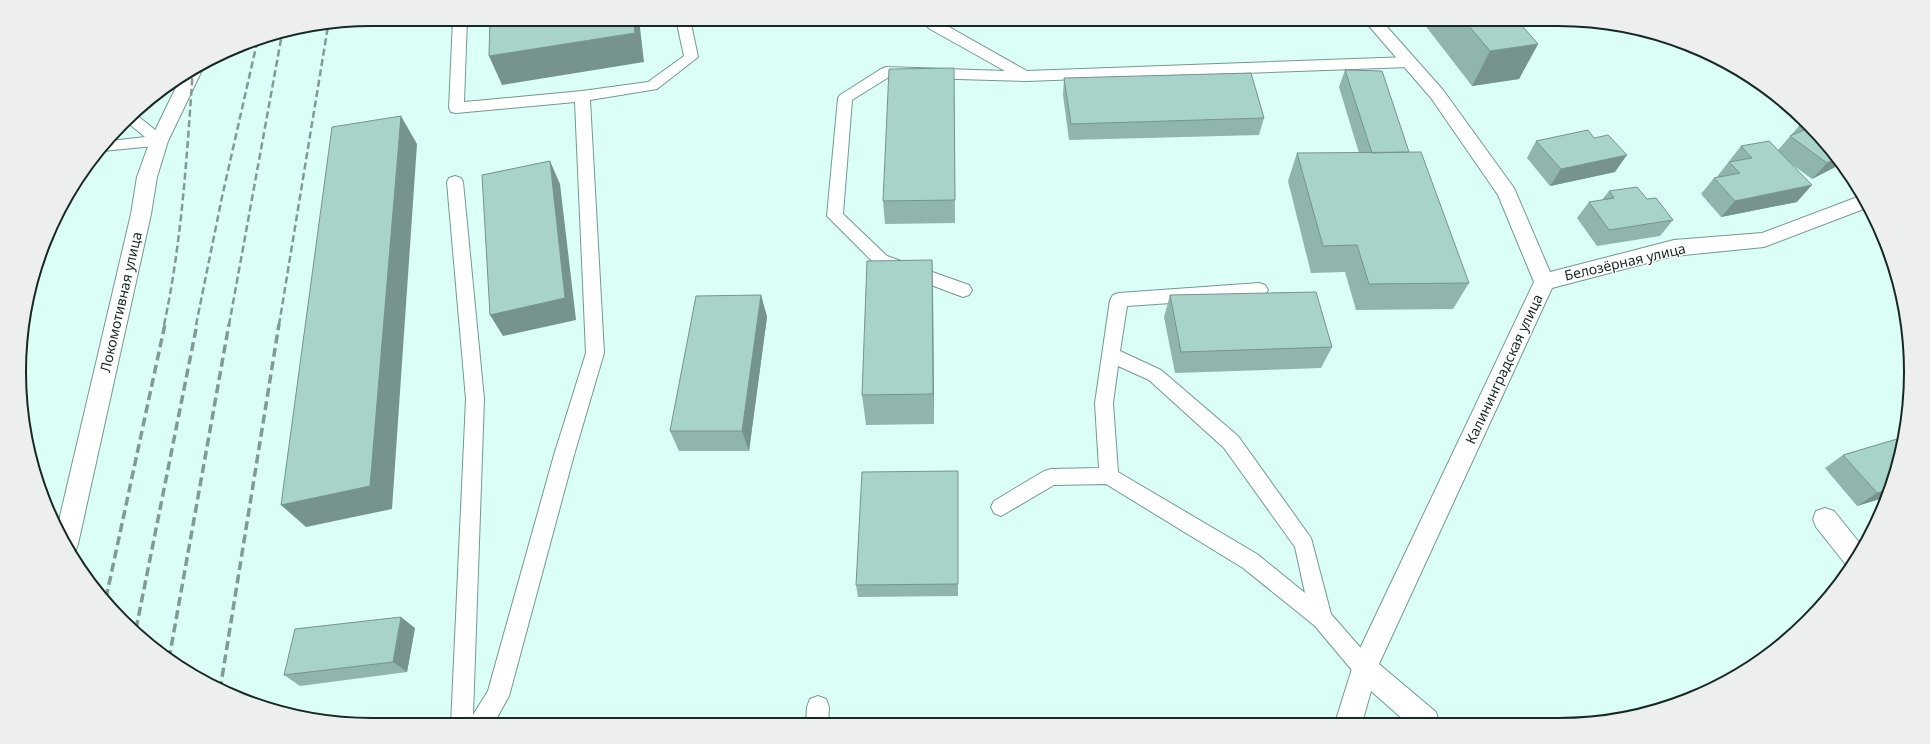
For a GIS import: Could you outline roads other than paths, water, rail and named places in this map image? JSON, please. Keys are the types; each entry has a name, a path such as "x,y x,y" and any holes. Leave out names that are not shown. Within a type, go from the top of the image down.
{"street":[{"name":"Калининградская улица","path":"1349,718 1364,668 1544,282 1507,193 1437,94 1377,26"},
{"name":"Локомотивная улица","path":"68,536 141,214 147,177 159,141 190,77"},
{"name":"Белозёрная улица","path":"1544,282 1674,248 1764,240 1860,203"},
{"path":"1825,519 1853,554"},
{"path":"1364,668 1421,718"}],"lane":[{"path":"460,26 456,108 582,96 652,86 691,57 684,26"},
{"path":"935,26 1026,76"},
{"path":"963,290 881,260 835,216 845,98 886,72 1026,76 1409,62"},
{"path":"484,718 498,696 564,455 595,353 582,96"},
{"path":"135,120 159,141"},
{"path":"110,147 159,141"},
{"path":"455,182 475,399 462,718"},
{"path":"1109,476 1104,403 1119,300 1259,290"},
{"path":"1111,355 1155,375 1231,442 1304,544 1322,619"},
{"path":"1001,507 1051,477 1109,476 1250,561 1322,619 1364,668"}],"railway":[{"path":"279,325 328,29"},
{"path":"229,325 281,38"},
{"path":"196,325 222,197 256,46"},
{"path":"164,325 180,229 192,76"},
{"path":"107,594 165,324"},
{"path":"137,626 197,324"},
{"path":"170,653 229,324"},
{"path":"221,683 279,324"}]}
